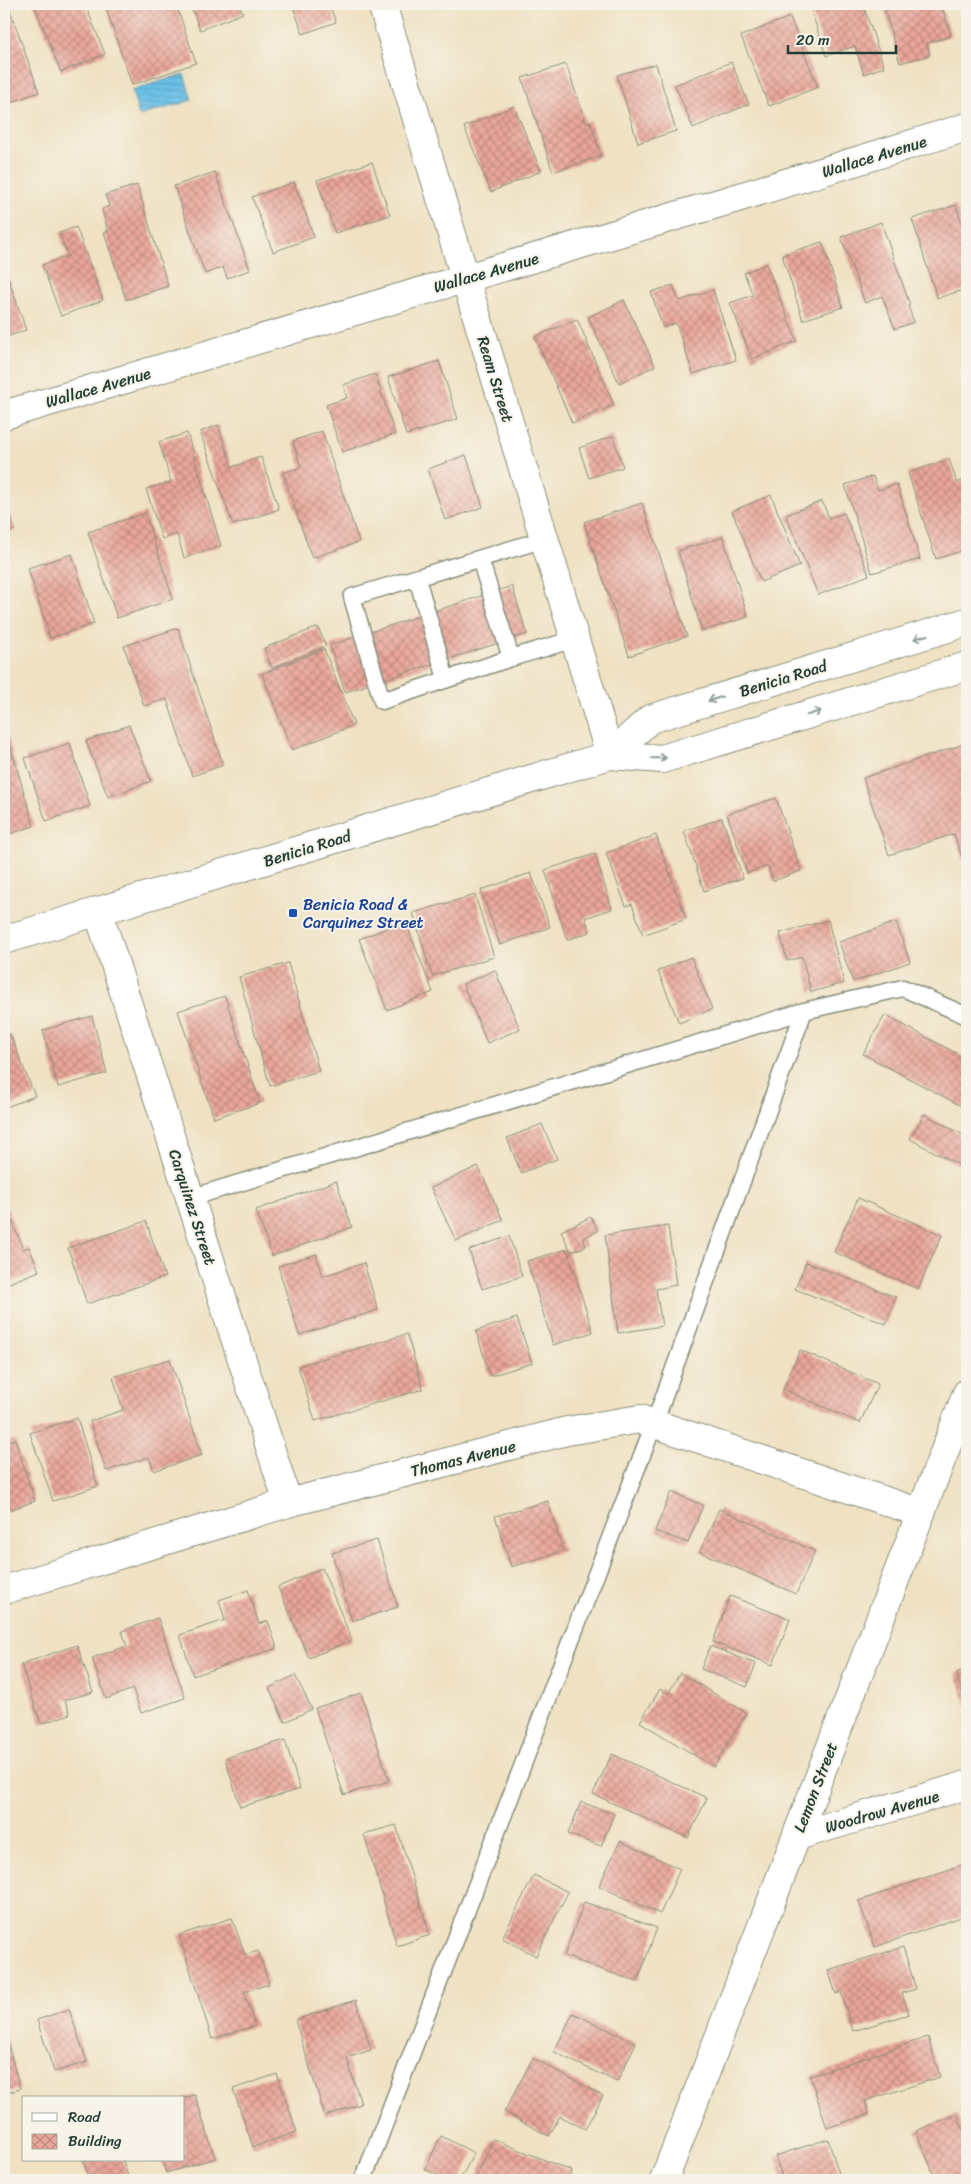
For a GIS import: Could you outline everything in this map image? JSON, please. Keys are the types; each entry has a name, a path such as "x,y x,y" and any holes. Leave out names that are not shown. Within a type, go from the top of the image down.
{"street":[{"name":"Ream Street","path":"382,4 610,755"},
{"name":"Wallace Avenue","path":"4,415 740,198 967,127"},
{"name":"Benicia Road","path":"610,755 650,719 967,622"},
{"name":"Benicia Road","path":"4,940 610,755 662,759 967,666"},
{"name":"Carquinez Street","path":"98,911 288,1503"},
{"name":"Lemon Street","path":"664,2180 967,1393"},
{"name":"Thomas Avenue","path":"4,1590 288,1503 567,1431 640,1419 921,1512"},
{"name":"Woodrow Avenue","path":"797,1836 967,1786"}],"lane":[{"path":"544,539 352,597 382,701 511,658 576,639"},
{"path":"480,559 511,658"},
{"path":"416,578 446,679"},
{"path":"190,1198 804,1011 903,988 967,1016"},
{"path":"363,2180 654,1424 804,1011"}],"water":[{"path":"184,74 192,100 139,116 132,90"}],"building":[{"path":"85,4 105,54 61,72 34,5"},
{"path":"176,4 196,63 132,85 105,5"},
{"path":"190,4 239,4 243,13 200,30"},
{"path":"292,4 329,4 336,22 303,34"},
{"path":"809,4 863,4 884,67 864,74 855,46 826,56"},
{"path":"883,4 941,4 951,36 927,43 930,55 900,63"},
{"path":"9,7 39,92 4,105 4,8"},
{"path":"790,17 818,87 769,106 741,36"},
{"path":"731,62 749,104 693,128 675,85"},
{"path":"566,64 586,123 590,121 601,156 553,172 522,78"},
{"path":"656,64 676,131 638,143 617,75"},
{"path":"514,106 541,171 491,192 464,127"},
{"path":"372,162 390,215 335,233 317,180"},
{"path":"215,172 250,270 227,278 223,267 205,274 174,186"},
{"path":"294,182 314,237 273,252 252,197"},
{"path":"137,185 168,286 126,300 104,232 108,232 102,209 109,206 105,195"},
{"path":"956,205 967,240 967,289 937,298 912,219"},
{"path":"881,222 910,305 908,306 914,322 895,329 882,296 865,303 841,237"},
{"path":"76,227 103,300 61,316 42,265 68,256 59,233"},
{"path":"822,242 843,307 803,320 782,255"},
{"path":"766,264 797,341 752,359 730,303 753,295 744,273"},
{"path":"4,265 26,330 4,338"},
{"path":"673,285 679,301 713,290 736,360 693,374 676,323 663,328 651,292"},
{"path":"624,300 655,366 619,383 588,317"},
{"path":"577,319 614,405 572,423 535,337"},
{"path":"439,361 458,419 406,435 388,377"},
{"path":"375,374 395,434 342,452 326,405 347,398 343,385"},
{"path":"218,425 232,467 261,457 279,509 233,525 200,432"},
{"path":"322,431 359,542 312,558 283,473 301,467 293,441"},
{"path":"187,433 221,546 184,558 177,534 162,539 146,489 171,482 159,442"},
{"path":"613,436 623,467 589,478 579,448"},
{"path":"466,455 483,507 445,520 428,469"},
{"path":"949,459 957,483 967,479 967,549 936,559 908,473"},
{"path":"873,476 878,490 897,484 920,559 872,573 845,485"},
{"path":"771,495 800,566 761,582 732,511"},
{"path":"4,500 15,530 4,534"},
{"path":"822,501 829,518 844,513 869,575 818,595 786,515"},
{"path":"642,503 687,636 629,656 584,522"},
{"path":"145,513 173,599 117,618 88,532"},
{"path":"723,537 748,617 702,631 678,551"},
{"path":"72,554 94,624 50,638 28,568"},
{"path":"512,586 527,634 345,692 330,645"},
{"path":"318,627 326,646 272,668 264,648"},
{"path":"178,628 223,765 192,776 167,699 144,706 124,646"},
{"path":"324,649 354,725 292,750 262,674"},
{"path":"4,725 34,826 4,836"},
{"path":"129,725 151,781 108,797 86,741"},
{"path":"70,743 90,806 46,821 25,758"},
{"path":"967,743 967,868 954,834 889,855 863,778"},
{"path":"776,798 801,871 773,881 768,866 747,873 727,814"},
{"path":"722,818 743,878 704,891 684,831"},
{"path":"656,835 686,919 643,935 632,904 626,906 606,853"},
{"path":"595,854 612,909 585,918 590,932 567,940 545,870"},
{"path":"531,873 550,927 500,945 481,890"},
{"path":"475,895 494,957 432,976 413,913"},
{"path":"828,920 844,983 811,992 802,957 787,961 780,933"},
{"path":"405,921 433,992 387,1010 359,939"},
{"path":"896,922 910,962 853,982 839,942"},
{"path":"691,957 712,1009 679,1023 658,971"},
{"path":"288,963 319,1071 270,1086 239,977"},
{"path":"495,970 520,1029 487,1043 463,984"},
{"path":"225,996 260,1103 214,1118 178,1011"},
{"path":"885,1015 967,1059 967,1109 863,1054"},
{"path":"92,1016 107,1073 58,1087 43,1030"},
{"path":"10,1034 35,1096 4,1108 4,1036"},
{"path":"924,1114 967,1137 967,1159 963,1167 910,1139"},
{"path":"542,1124 557,1159 521,1173 507,1138"},
{"path":"478,1166 503,1220 456,1241 431,1188"},
{"path":"336,1181 352,1227 272,1256 256,1210"},
{"path":"858,1198 942,1235 918,1289 834,1252"},
{"path":"4,1200 23,1249 29,1247 39,1271 4,1285"},
{"path":"591,1217 598,1231 583,1238 586,1246 571,1252 561,1231"},
{"path":"146,1221 165,1277 87,1304 68,1248"},
{"path":"668,1226 676,1285 656,1289 662,1326 618,1333 605,1235"},
{"path":"509,1236 522,1276 482,1289 469,1250"},
{"path":"567,1249 593,1332 553,1345 527,1261"},
{"path":"316,1254 323,1276 364,1263 378,1310 299,1335 278,1266"},
{"path":"806,1262 896,1297 886,1324 795,1289"},
{"path":"517,1318 532,1363 490,1376 476,1331"},
{"path":"407,1334 423,1389 315,1421 298,1366"},
{"path":"800,1350 878,1384 860,1423 783,1389"},
{"path":"170,1359 202,1455 154,1471 149,1457 106,1471 90,1421 123,1410 113,1377"},
{"path":"77,1418 98,1486 53,1501 30,1433"},
{"path":"15,1439 35,1501 4,1512 4,1443"},
{"path":"671,1492 703,1505 688,1543 655,1531"},
{"path":"548,1501 563,1551 511,1567 495,1516"},
{"path":"719,1509 815,1551 796,1594 700,1552"},
{"path":"377,1540 398,1607 352,1621 332,1553"},
{"path":"322,1568 352,1640 309,1658 278,1587"},
{"path":"248,1590 259,1624 268,1621 277,1648 193,1676 180,1635 225,1620 219,1600"},
{"path":"730,1596 790,1619 773,1665 713,1642"},
{"path":"158,1618 185,1698 141,1713 133,1689 106,1699 92,1658 127,1646 122,1631"},
{"path":"77,1645 93,1692 65,1700 70,1714 41,1724 21,1664"},
{"path":"710,1646 756,1664 747,1687 701,1669"},
{"path":"967,1669 967,1708 956,1673"},
{"path":"680,1673 746,1713 714,1767 640,1722 660,1689 668,1694"},
{"path":"295,1675 312,1709 285,1722 269,1688"},
{"path":"361,1693 389,1781 344,1795 315,1708"},
{"path":"285,1740 300,1789 240,1807 225,1758"},
{"path":"612,1754 707,1798 688,1838 593,1794"},
{"path":"581,1802 614,1814 601,1846 568,1834"},
{"path":"396,1825 430,1935 397,1946 364,1834"},
{"path":"620,1841 680,1869 660,1914 599,1886"},
{"path":"967,1863 967,1915 875,1947 859,1901"},
{"path":"534,1875 568,1892 536,1956 502,1938"},
{"path":"584,1902 657,1928 637,1982 564,1956"},
{"path":"232,1918 245,1955 258,1951 269,1984 244,1992 255,2026 212,2039 179,1935"},
{"path":"903,1947 916,1989 902,1993 909,2014 853,2031 841,1992 836,1994 828,1970"},
{"path":"356,2000 371,2050 347,2058 361,2104 325,2116 295,2020"},
{"path":"69,2009 87,2062 54,2072 37,2020"},
{"path":"573,2013 636,2043 617,2082 554,2052"},
{"path":"928,2037 940,2077 865,2101 869,2114 827,2128 810,2076"},
{"path":"7,2040 20,2089 4,2094 4,2041"},
{"path":"533,2058 603,2096 585,2129 560,2116 549,2136 504,2112"},
{"path":"277,2074 297,2132 253,2147 233,2089"},
{"path":"195,2095 215,2158 166,2173 163,2162 185,2162 185,2098"},
{"path":"957,2114 967,2138 967,2180 936,2180 916,2131"},
{"path":"441,2136 474,2153 460,2180 447,2180 425,2169"},
{"path":"493,2139 572,2171 569,2180 475,2180"},
{"path":"828,2139 841,2180 783,2180 775,2156"},
{"path":"84,2162 124,2162 129,2180 89,2180"}],"place":[{"name":"Benicia Road & Carquinez Street","path":"293,913"}]}
